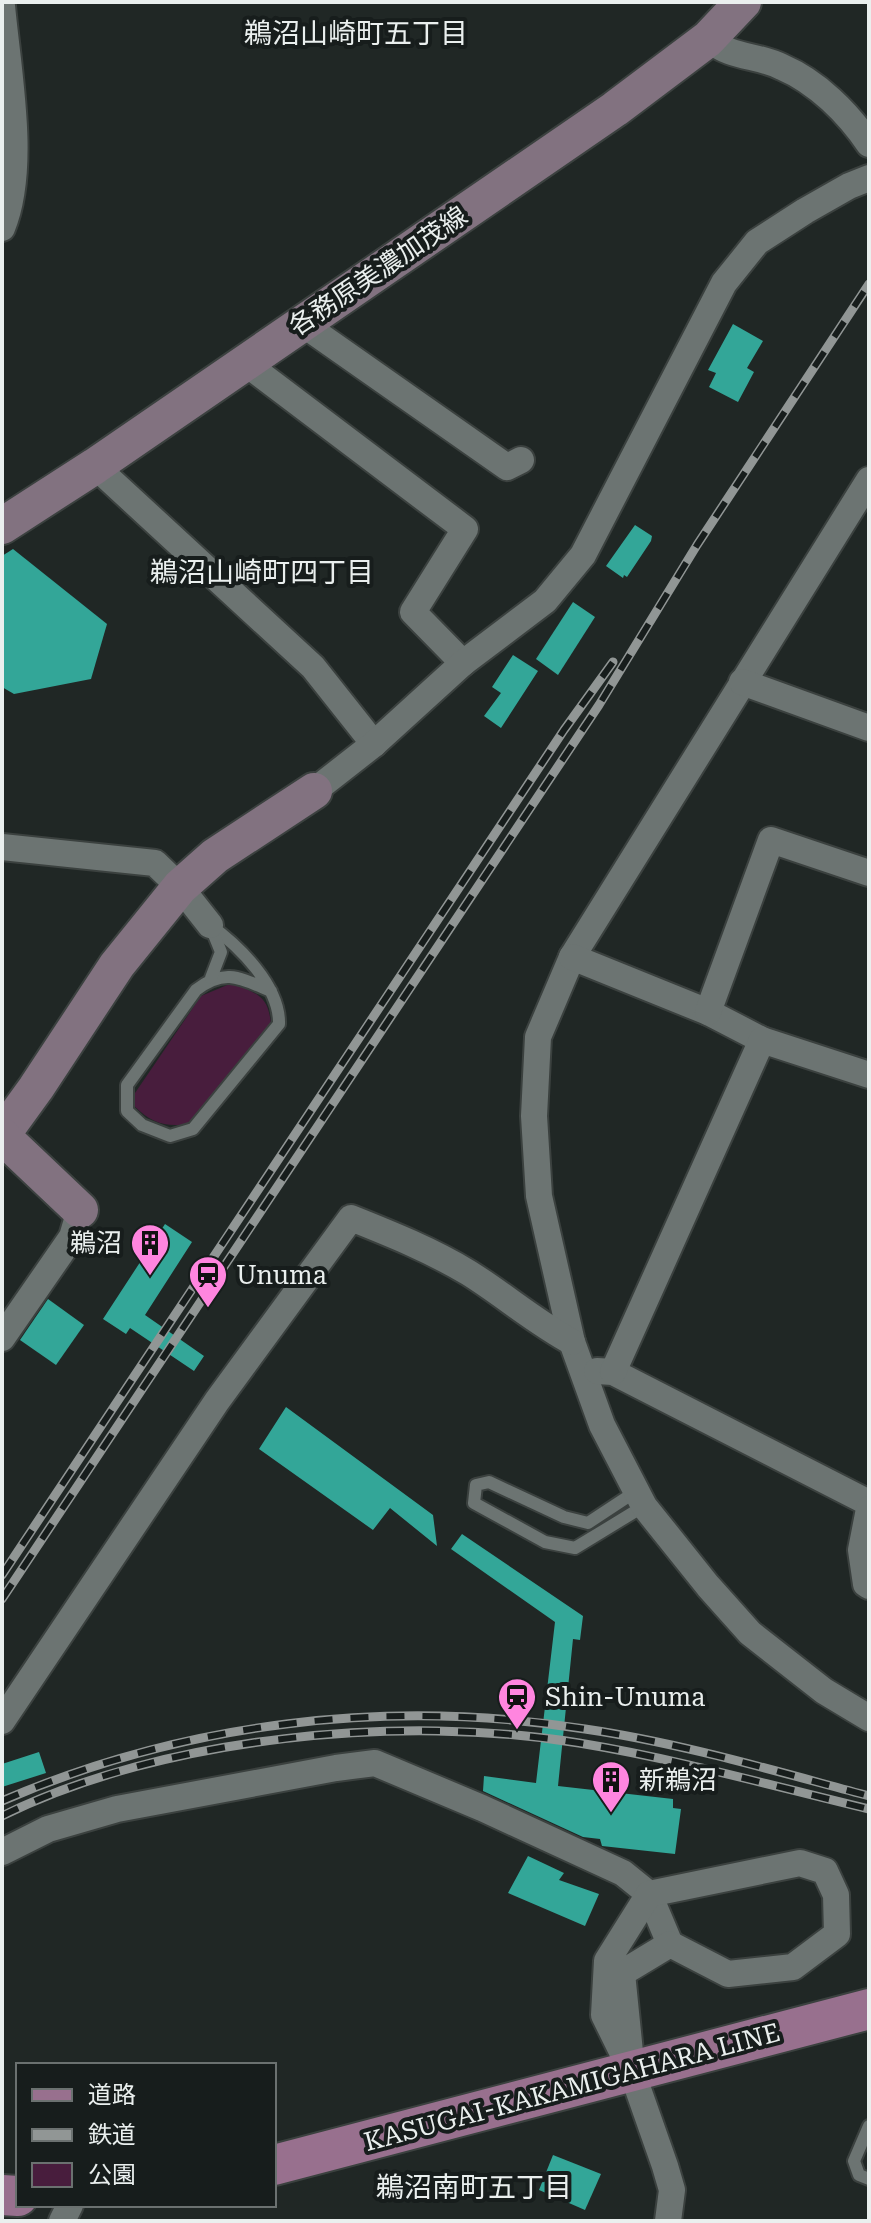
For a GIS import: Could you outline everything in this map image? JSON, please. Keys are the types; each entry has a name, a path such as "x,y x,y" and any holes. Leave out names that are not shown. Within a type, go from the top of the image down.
{"main road":[{"name":"各務原美濃加茂線","path":"2,526 95,466 615,109 708,39 743,2"},
{"path":"80,1210 2,1136 117,965 180,887 215,856 314,791"},
{"name":"KASUGAI-KAKAMIGAHARA LINE","path":"276,2164 869,2009"}],"street":[{"path":"2,6 15,154 10,210 2,228"},
{"path":"708,39 722,50 781,66 816,87 856,125 869,144"},
{"path":"314,791 374,744 463,663 545,601 583,555 724,283 757,242 805,211 869,178"},
{"path":"303,324 507,467 521,460"},
{"path":"244,362 465,529 413,612 463,663"},
{"path":"95,466 313,667 374,744"},
{"path":"869,480 572,957 538,1037 534,1116 539,1196 572,1342 602,1425 640,1499 708,1586 750,1633 824,1691 869,1718"},
{"path":"742,682 869,728"},
{"path":"708,1012 771,840 869,873"},
{"path":"2,847 155,863 180,887 210,925"},
{"path":"572,957 708,1012 762,1040 869,1075"},
{"path":"613,1372 762,1040"},
{"path":"2,1338 72,1237 80,1210"},
{"path":"2,1721 217,1401 351,1218 415,1244 470,1274 544,1327 572,1342"},
{"path":"582,1370 613,1372 869,1503"},
{"path":"869,1509 861,1550 866,1584 869,1586"},
{"path":"2,1852 48,1829 117,1809 375,1763 623,1873 649,1894 670,1944 728,1974 793,1967 837,1934 836,1895 825,1871 800,1863 649,1894 607,1961 604,2015 632,2072 672,2190 668,2221"},
{"path":"632,2072 622,1973 670,1944"}],"lane":[{"path":"210,925 236,944 271,991 279,1010 279,1024 193,1129 170,1136 142,1125 127,1111 127,1085 196,990 211,978 221,952 210,925"},
{"path":"211,978 237,977 271,991"},
{"path":"489,1482 564,1517 588,1523 640,1499 575,1548 545,1542 474,1503 476,1485 489,1482"},
{"path":"869,2126 854,2161 859,2175 869,2179"}],"green space":[{"path":"232,983 264,1001 271,1024 190,1124 166,1124 147,1117 134,1106 135,1093 201,996"}],"building":[{"path":"733,324 763,341 747,368 754,372 738,402 709,387 716,373 708,370"},
{"path":"635,525 652,536 651,541 627,577 624,575 623,578 606,566"},
{"path":"13,549 107,624 91,679 14,694 2,687 2,556"},
{"path":"573,602 595,617 558,675 536,659"},
{"path":"513,655 538,671 501,728 484,716 501,693 492,687"},
{"name":"鵜沼","path":"165,1224 192,1242 145,1315 204,1356 194,1371 130,1328 126,1334 103,1319"},
{"path":"48,1299 84,1325 56,1365 20,1340"},
{"path":"286,1407 433,1515 437,1546 390,1508 373,1530 259,1449"},
{"path":"462,1534 583,1616 580,1640 573,1639 558,1786 673,1799 673,1808 681,1809 675,1854 602,1846 600,1839 583,1837 483,1791 484,1776 536,1783 555,1622 451,1549"},
{"path":"39,1752 46,1773 2,1787 2,1764"},
{"path":"528,1856 564,1873 559,1880 599,1894 585,1926 508,1893"},
{"path":"553,2155 601,2174 585,2210 539,2190"}],"railway":[{"path":"2,1599 599,705 697,545 869,284"},
{"path":"2,1575 564,730 613,662"},
{"path":"2,1801 72,1774 143,1752 215,1735 362,1717 437,1716 511,1720 621,1735 728,1758 869,1796"},
{"path":"2,1816 66,1789 136,1767 209,1750 361,1732 437,1731 510,1735 616,1749 869,1809"}],"place":[{"name":"鵜沼","path":"150,1277"},
{"name":"Unuma","path":"208,1309"},
{"name":"Shin-Unuma","path":"517,1731"},
{"name":"新鵜沼","path":"611,1814"}],"district":[{"name":"鵜沼山崎町五丁目","path":"356,33"},
{"name":"鵜沼山崎町四丁目","path":"262,572"},
{"name":"鵜沼南町五丁目","path":"474,2187"}]}
